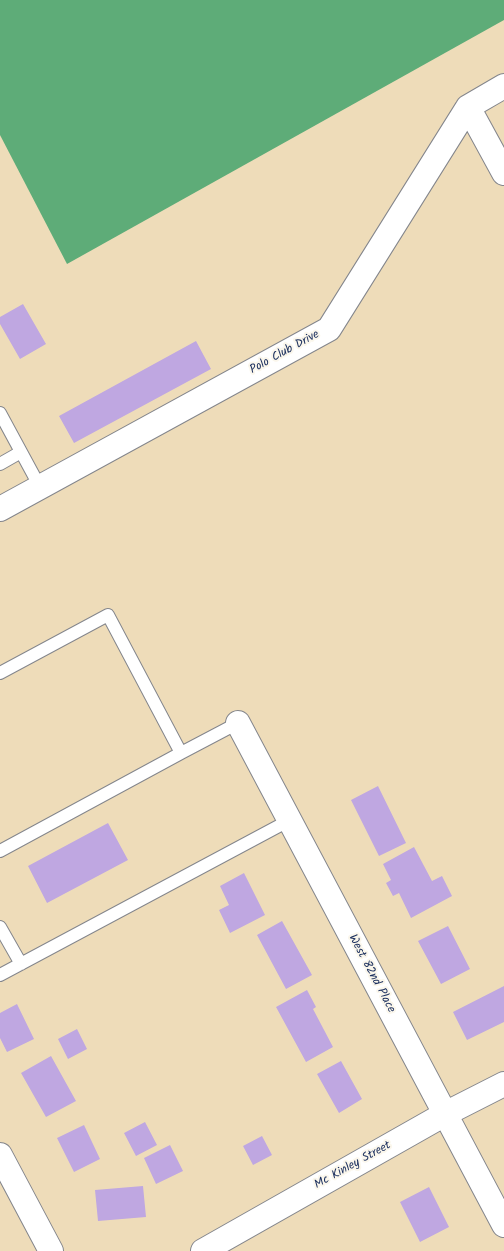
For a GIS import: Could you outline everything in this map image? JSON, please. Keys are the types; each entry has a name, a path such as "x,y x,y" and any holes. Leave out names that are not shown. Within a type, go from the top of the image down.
{"street":[{"name":"Polo Club Drive","path":"0,508 329,329 468,107 504,86"},
{"path":"468,107 504,173"},
{"name":"West 82nd Place","path":"238,723 504,1225"},
{"name":"Mc Kinley Street","path":"203,1251 445,1114 504,1084"},
{"path":"0,1155 51,1251"}],"lane":[{"path":"0,413 40,487"},
{"path":"0,464 21,452"},
{"path":"0,673 108,615 181,753"},
{"path":"0,851 238,723"},
{"path":"0,975 290,820"},
{"path":"0,926 21,964"}],"green space":[{"path":"0,0 504,0 504,20 67,264 0,135"}],"building":[{"path":"23,304 46,344 20,359 0,324 0,317"},
{"path":"196,341 211,369 74,443 59,416"},
{"path":"378,786 406,843 379,856 351,800"},
{"path":"108,823 128,860 47,903 28,866"},
{"path":"414,847 432,881 442,876 452,896 411,918 399,893 393,896 386,883 391,880 383,864"},
{"path":"244,873 265,915 230,933 219,910 229,905 220,886"},
{"path":"282,921 312,975 286,989 257,935"},
{"path":"448,926 470,969 441,984 418,941"},
{"path":"504,986 504,1022 467,1040 453,1012"},
{"path":"307,990 316,1007 313,1009 333,1047 306,1062 276,1007"},
{"path":"17,1004 34,1039 7,1052 0,1038 0,1013"},
{"path":"77,1029 87,1049 68,1059 58,1039"},
{"path":"51,1056 76,1101 46,1117 21,1073"},
{"path":"341,1061 362,1099 339,1113 317,1074"},
{"path":"145,1122 157,1145 136,1156 124,1133"},
{"path":"84,1125 100,1159 74,1172 57,1138"},
{"path":"262,1136 272,1155 253,1165 243,1146"},
{"path":"170,1145 183,1171 156,1184 144,1158"},
{"path":"143,1186 146,1217 98,1221 95,1190"},
{"path":"429,1187 449,1227 420,1242 400,1202"}]}
